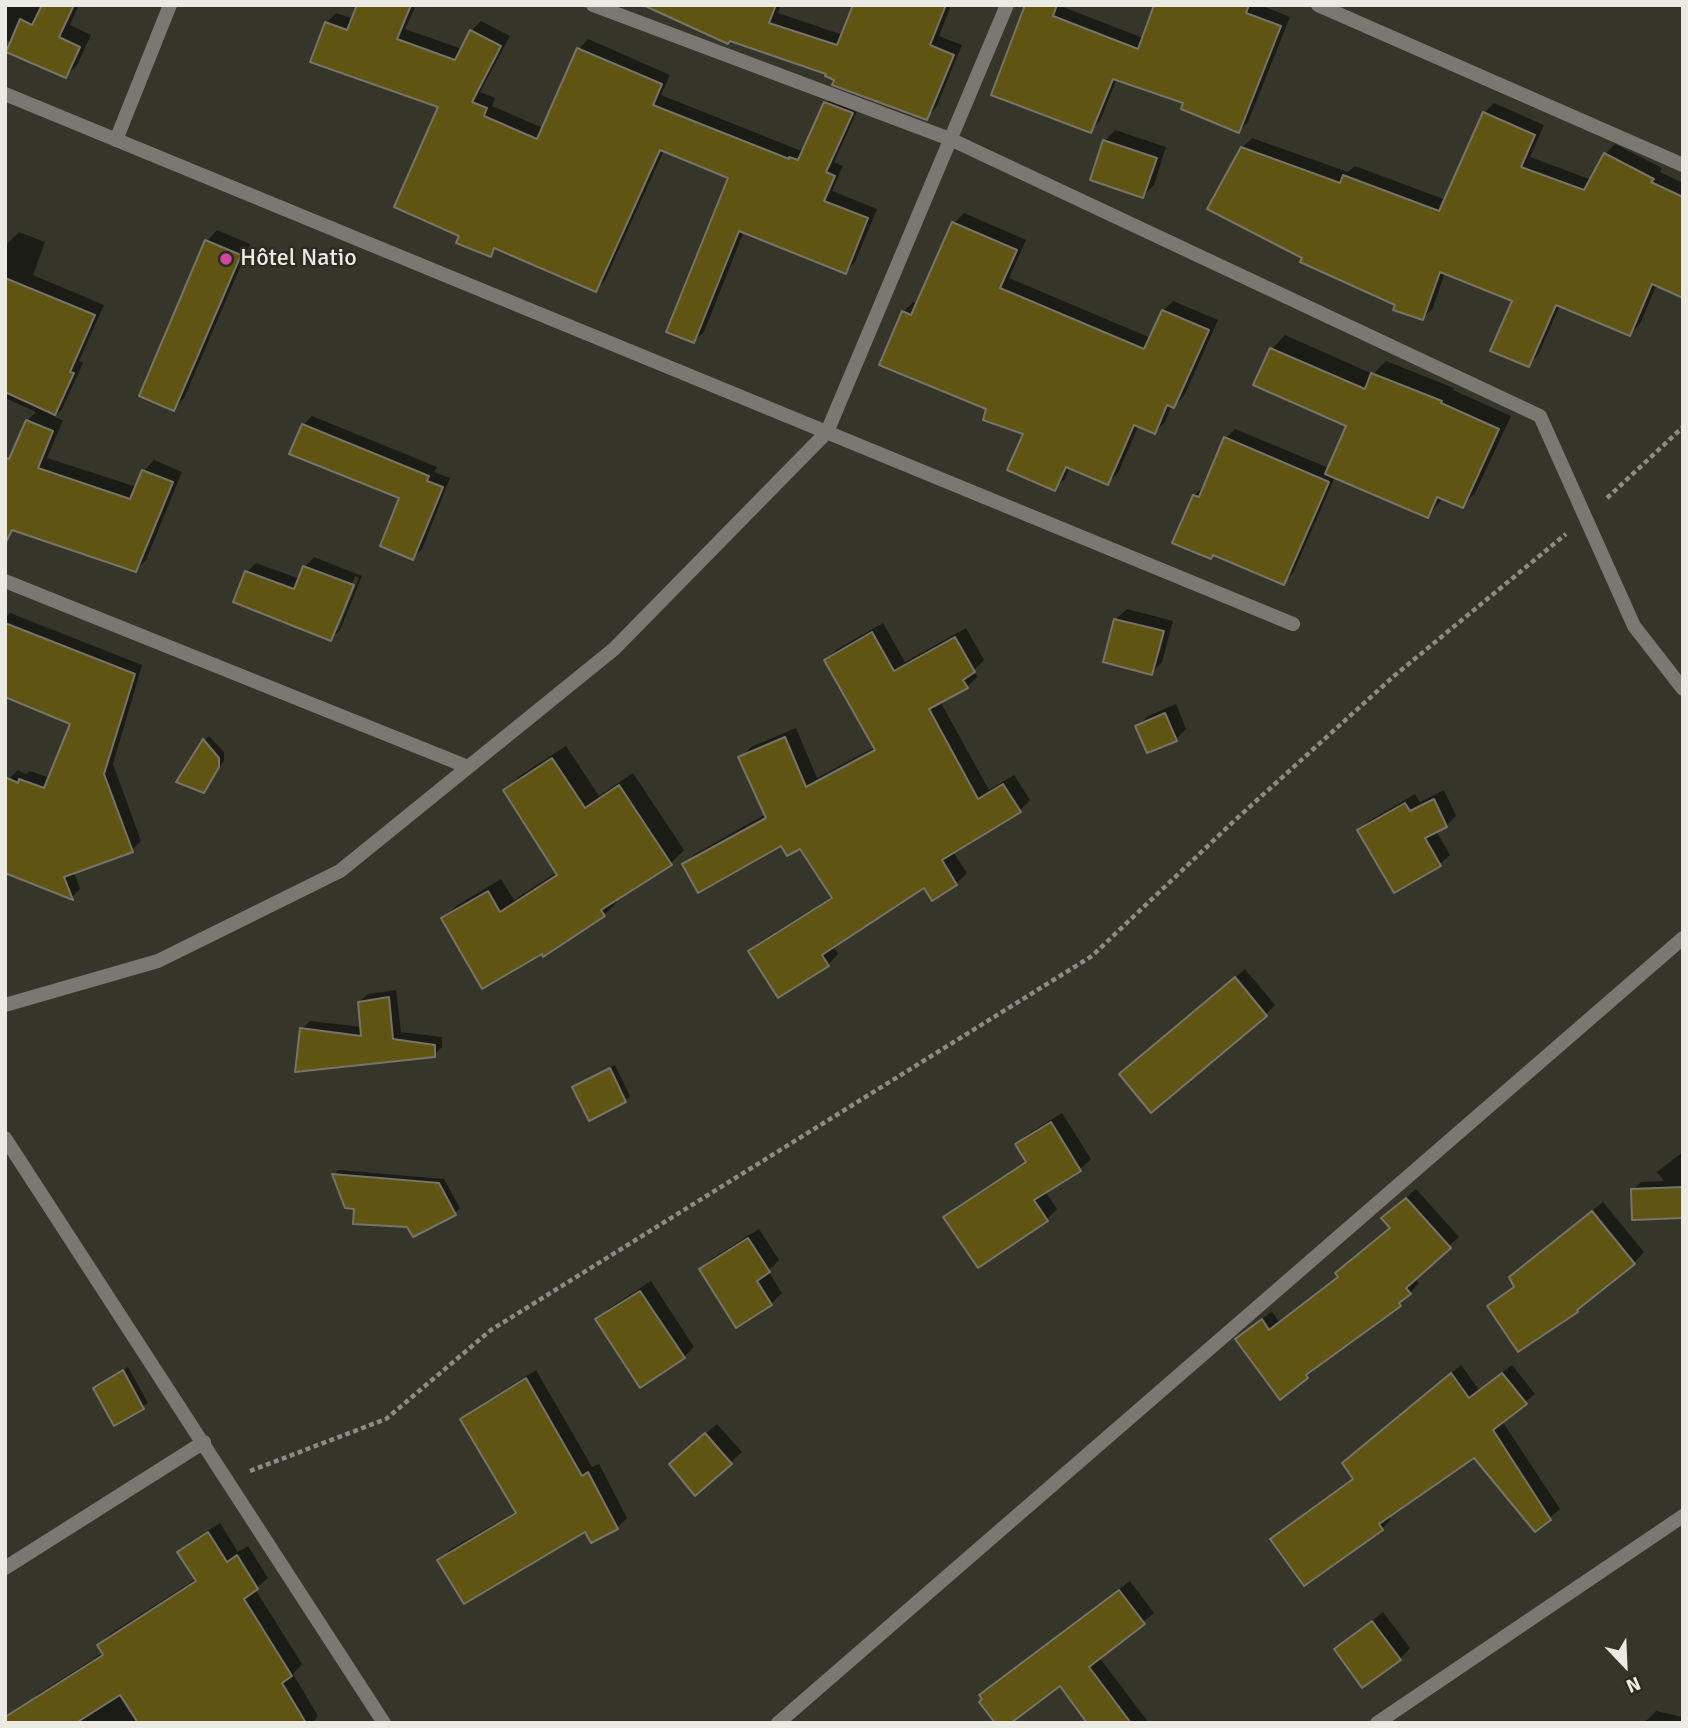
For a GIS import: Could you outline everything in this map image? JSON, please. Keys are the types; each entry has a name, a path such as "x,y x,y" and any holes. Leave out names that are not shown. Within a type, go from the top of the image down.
{"street":[{"path":"116,140 170,5"},
{"path":"593,5 950,139 1540,416 1634,626 1683,689"},
{"path":"5,1005 158,961 340,871 614,649 827,432 1007,5"},
{"path":"1318,5 1683,165"},
{"path":"5,94 1293,624"},
{"path":"5,581 468,767"},
{"path":"778,1723 1683,938"},
{"path":"5,1138 384,1723"},
{"path":"5,1568 204,1442"},
{"path":"1377,1723 1682,1517"}],"path":[{"path":"228,1480 386,1419 491,1330 1091,956 1394,676 1586,519 1683,427"}],"building":[{"path":"42,5 74,5 59,37 80,47 66,78 6,52 20,19 32,25"},
{"path":"357,5 411,5 397,39 455,60 470,30 501,46 472,102 487,108 484,116 537,139 577,48 662,84 653,105 789,159 798,160 824,102 853,113 826,172 835,176 824,201 868,218 846,274 739,231 694,343 666,332 728,178 660,150 596,292 494,248 491,257 456,243 459,236 394,207 438,107 310,62 325,22 347,30"},
{"path":"643,5 776,5 769,23 837,45 853,5 946,5 930,45 954,55 927,120 832,85 834,80 825,76 826,74 730,41 728,44"},
{"path":"1025,5 1057,5 1053,16 1138,49 1154,5 1249,5 1246,13 1281,26 1239,133 1181,109 1183,103 1113,79 1091,133 991,95"},
{"path":"1483,112 1535,135 1521,167 1584,190 1604,153 1654,179 1651,182 1683,197 1683,298 1652,284 1630,336 1556,305 1529,367 1490,351 1512,301 1440,272 1423,320 1393,310 1395,305 1300,262 1302,258 1207,209 1241,147 1340,183 1343,175 1439,211"},
{"path":"1103,140 1157,158 1143,198 1090,180"},
{"path":"952,222 1017,250 1000,288 1144,349 1162,310 1209,330 1174,408 1167,405 1155,434 1134,425 1108,485 1066,467 1055,491 1007,470 1023,434 983,420 986,409 879,365 902,311 911,315"},
{"path":"205,240 241,255 174,411 139,396"},
{"path":"5,278 95,315 55,415 5,392"},
{"path":"1270,348 1365,389 1371,373 1442,401 1441,403 1499,429 1463,508 1437,497 1428,518 1325,474 1346,426 1253,385"},
{"path":"26,420 53,431 38,468 130,499 142,470 173,482 136,572 12,530 5,544 5,458 9,459"},
{"path":"302,424 429,476 427,481 443,487 413,560 380,546 399,498 289,454"},
{"path":"1224,437 1329,482 1284,585 1213,555 1211,559 1172,543 1193,495 1199,497"},
{"path":"303,566 354,585 331,641 233,602 245,571 294,589"},
{"path":"1114,619 1164,631 1152,675 1103,662"},
{"path":"5,623 135,674 104,774 133,852 64,877 73,900 5,873 5,777 18,783 19,779 44,788 70,724 5,697"},
{"path":"872,632 894,671 955,637 975,672 963,680 968,688 929,709 978,799 1003,784 1021,812 942,860 957,885 932,901 924,888 822,955 829,966 778,998 748,951 832,898 800,849 787,856 781,846 698,893 682,864 766,818 738,757 785,737 806,787 875,750 824,660"},
{"path":"1165,713 1177,741 1147,753 1135,726"},
{"path":"203,739 219,758 219,767 204,793 176,782"},
{"path":"552,758 585,808 619,785 672,865 601,910 605,916 543,957 542,954 482,989 441,918 488,891 500,912 557,875 503,790"},
{"path":"1434,799 1447,827 1425,838 1441,866 1394,893 1357,830 1405,803 1410,811"},
{"path":"1235,977 1267,1016 1151,1113 1119,1074"},
{"path":"389,997 393,1039 435,1045 435,1057 295,1072 300,1028 361,1036 358,1002"},
{"path":"610,1068 626,1102 589,1121 572,1087"},
{"path":"1051,1122 1081,1171 1034,1200 1048,1221 978,1268 943,1217 1026,1162 1015,1144"},
{"path":"332,1174 439,1183 456,1215 413,1237 407,1227 353,1224 354,1209 345,1208"},
{"path":"1683,1187 1683,1218 1632,1220 1631,1189"},
{"path":"1406,1198 1451,1248 1406,1288 1411,1294 1399,1303 1401,1306 1306,1375 1308,1378 1280,1400 1235,1339 1262,1319 1269,1330 1338,1277 1335,1273 1390,1228 1381,1218"},
{"path":"1592,1211 1635,1264 1577,1310 1578,1312 1518,1352 1487,1306 1514,1287 1509,1277"},
{"path":"748,1238 770,1272 757,1281 772,1305 736,1328 699,1269"},
{"path":"640,1291 685,1358 640,1388 595,1319"},
{"path":"123,1370 144,1409 114,1426 93,1388"},
{"path":"1451,1373 1469,1398 1502,1373 1527,1404 1493,1430 1551,1520 1535,1532 1474,1458 1379,1524 1383,1530 1304,1586 1270,1539 1353,1479 1342,1463"},
{"path":"526,1378 582,1476 588,1472 618,1529 591,1543 585,1532 464,1604 437,1560 516,1513 460,1419"},
{"path":"705,1433 732,1464 695,1496 669,1464"},
{"path":"208,1532 227,1562 237,1555 258,1589 244,1599 292,1676 282,1683 306,1723 138,1723 120,1695 76,1723 5,1723 5,1717 103,1655 97,1645 196,1581 177,1552"},
{"path":"1119,1590 1145,1624 1089,1667 1131,1723 1087,1723 1060,1686 1011,1723 995,1723 979,1702 982,1699 979,1695"},
{"path":"1372,1621 1401,1660 1362,1688 1334,1649"}],"place":[{"name":"Hôtel Natio","path":"226,259"}]}
